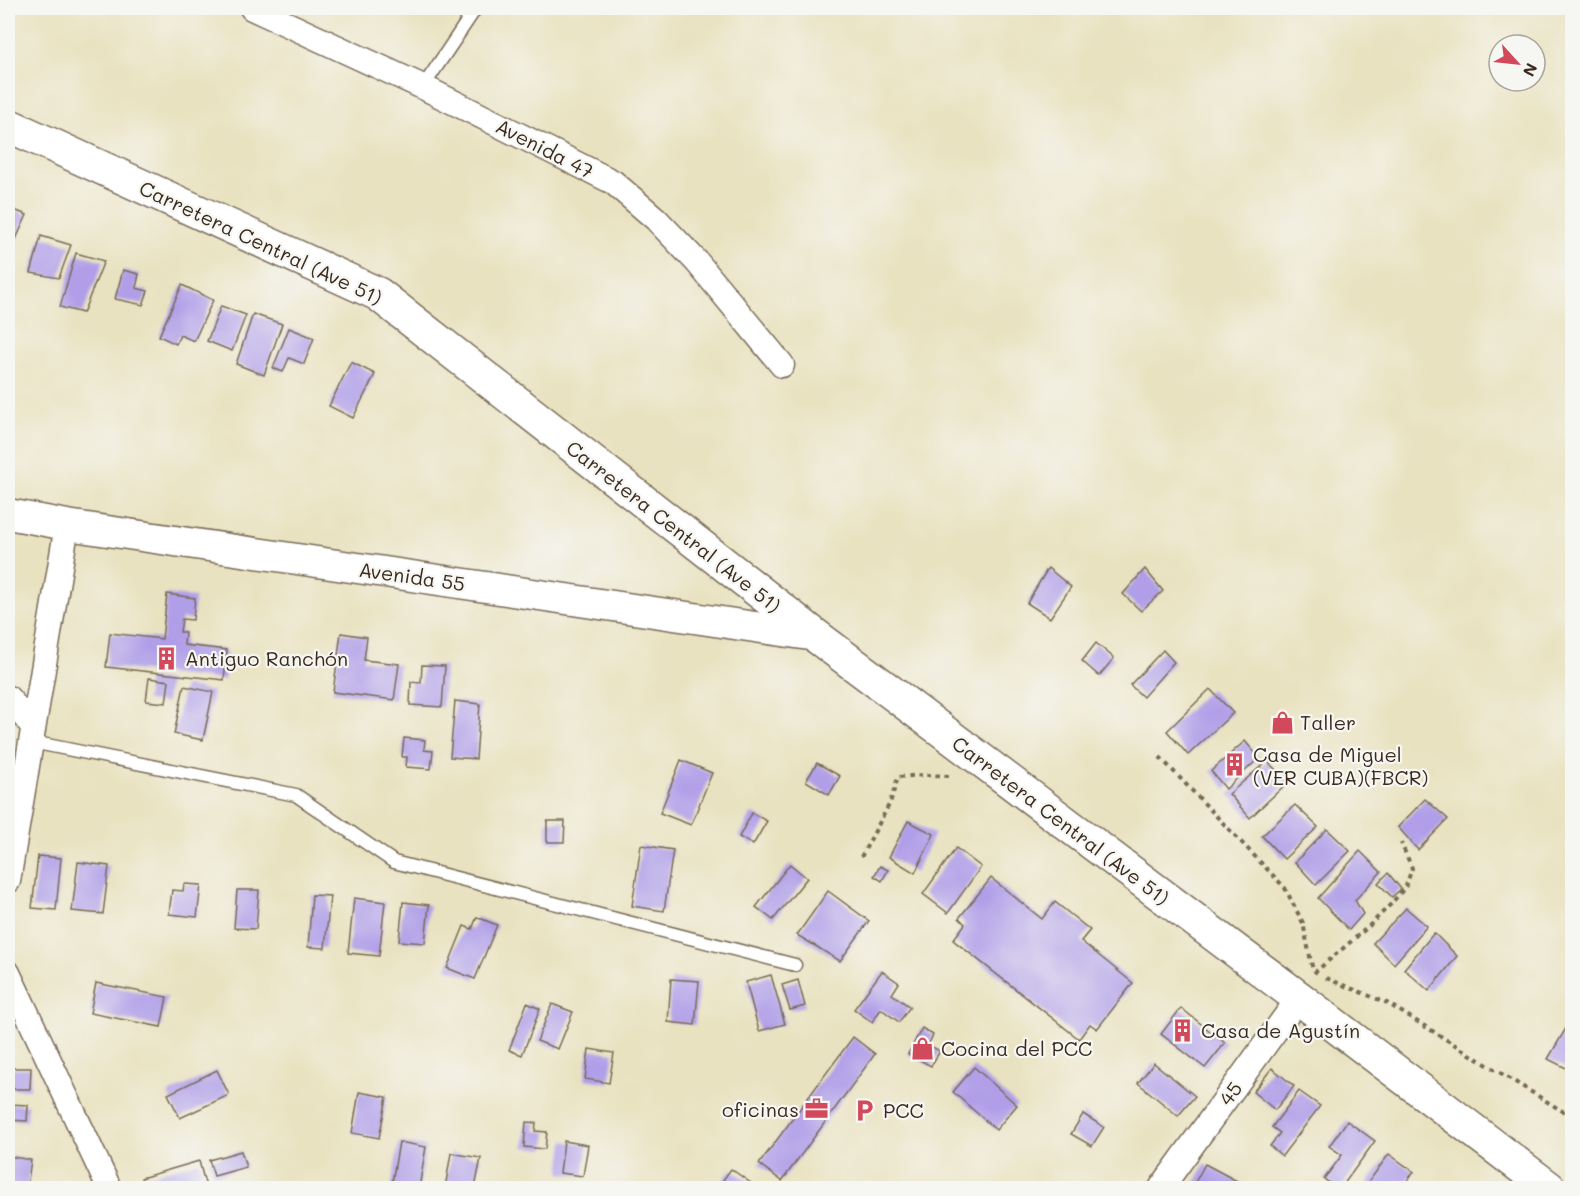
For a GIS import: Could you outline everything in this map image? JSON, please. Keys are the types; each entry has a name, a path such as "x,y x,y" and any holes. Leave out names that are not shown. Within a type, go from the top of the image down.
{"main road":[{"name":"Carretera Central (Ave 51)","path":"8,125 378,294 816,636 969,751 1306,986 1547,1188"}],"street":[{"name":"Avenida 47","path":"252,8 423,87 613,182 656,219 697,262 782,365"},
{"name":"Avenida 55","path":"8,514 67,525 816,636"},
{"path":"8,881 67,525"},
{"path":"8,698 32,734"},
{"path":"8,973 109,1188"},
{"name":"45","path":"1161,1188 1306,986"}],"lane":[{"path":"423,87 476,8"},
{"path":"32,734 296,795 393,862 795,965"}],"path":[{"path":"861,857 890,803 898,777 923,775 951,777 969,751"},
{"path":"1160,757 1285,888 1303,923 1306,986"},
{"path":"1306,986 1368,927 1406,886 1412,868 1401,843"},
{"path":"1306,986 1387,1003 1572,1117"}],"building":[{"path":"9,208 27,215 16,239 8,233"},
{"path":"41,236 71,245 59,278 31,273"},
{"path":"76,253 104,261 83,313 60,307"},
{"path":"123,270 139,274 136,288 148,291 143,305 115,299"},
{"path":"182,285 213,300 194,341 180,335 176,344 159,336"},
{"path":"221,306 246,315 232,351 207,341"},
{"path":"253,314 282,324 264,375 236,364"},
{"path":"289,328 314,338 304,364 289,358 283,372 273,368"},
{"path":"351,362 375,374 353,418 329,406"},
{"path":"8,368 12,369 10,388 8,388"},
{"path":"1048,568 1071,587 1050,618 1027,603"},
{"path":"1145,569 1163,591 1141,611 1123,594"},
{"name":"Antiguo Ranchón","path":"167,594 195,598 193,620 182,619 180,632 185,632 184,645 227,650 224,680 106,667 110,633 162,639"},
{"path":"341,633 367,637 364,660 399,664 394,700 333,692"},
{"path":"1096,643 1114,658 1099,676 1082,661"},
{"path":"1163,650 1174,662 1143,697 1130,685"},
{"path":"422,665 445,666 442,707 410,705 411,682 421,683"},
{"path":"149,678 169,681 166,703 146,701"},
{"path":"184,686 213,692 203,740 174,734"},
{"path":"1210,689 1233,713 1188,755 1167,731"},
{"path":"455,701 480,704 476,759 450,757"},
{"path":"404,738 425,740 424,750 433,751 431,769 406,767 407,757 402,757"},
{"name":"Casa de Miguel (VER CUBA)(FBCR)","path":"1245,741 1259,758 1226,789 1211,771"},
{"path":"681,760 712,773 691,825 660,813"},
{"path":"1267,761 1288,782 1250,818 1229,794"},
{"path":"817,763 840,776 829,795 806,781"},
{"path":"1425,799 1448,819 1418,850 1398,827"},
{"path":"1295,805 1318,827 1284,859 1262,836"},
{"path":"752,813 767,821 753,845 739,837"},
{"path":"547,821 565,821 564,842 547,842"},
{"path":"908,821 934,834 915,873 889,857"},
{"path":"1327,829 1350,851 1316,885 1295,862"},
{"path":"641,845 673,850 664,911 632,906"},
{"path":"956,848 981,867 948,913 923,894"},
{"path":"1360,851 1381,872 1355,900 1363,914 1349,930 1318,898"},
{"path":"38,856 61,858 56,910 32,908"},
{"path":"78,862 109,866 103,914 72,911"},
{"path":"790,864 807,878 773,920 756,907"},
{"path":"880,866 888,870 882,881 874,876"},
{"path":"1388,873 1401,889 1392,897 1378,883"},
{"path":"991,878 1042,919 1055,902 1090,930 1081,941 1133,983 1097,1029 1090,1024 1079,1039 953,940 965,924 959,918"},
{"path":"184,884 201,885 197,917 169,914 172,890 183,891"},
{"path":"237,890 259,890 256,929 234,928"},
{"path":"828,891 869,921 840,961 797,935"},
{"path":"312,895 330,896 325,948 308,947"},
{"path":"354,898 385,902 379,956 348,953"},
{"path":"403,902 429,905 425,943 399,941"},
{"path":"1406,908 1427,926 1394,964 1373,943"},
{"path":"477,917 497,925 475,979 447,968 464,926 472,929"},
{"path":"1434,933 1457,956 1429,991 1404,969"},
{"path":"882,971 899,983 892,994 910,1007 899,1022 881,1009 872,1022 854,1009"},
{"path":"771,975 785,1024 759,1031 746,982"},
{"path":"671,979 699,981 695,1025 668,1022"},
{"path":"798,980 805,1006 790,1010 782,985"},
{"path":"96,983 167,997 161,1027 90,1013"},
{"path":"527,1003 540,1009 522,1055 509,1050"},
{"path":"552,1004 573,1012 558,1049 537,1041"},
{"path":"1181,1008 1225,1043 1205,1068 1161,1034"},
{"path":"1572,1018 1572,1071 1548,1059"},
{"name":"Cocina del PCC","path":"922,1028 933,1035 928,1045 940,1051 931,1066 908,1054"},
{"name":"oficinas","path":"853,1037 875,1054 782,1181 759,1164"},
{"path":"589,1049 614,1053 609,1083 585,1079"},
{"path":"1154,1063 1195,1096 1178,1116 1138,1083"},
{"path":"974,1067 1017,1105 996,1130 953,1092"},
{"path":"8,1068 31,1068 30,1089 8,1089"},
{"path":"1272,1068 1294,1086 1275,1110 1253,1092"},
{"path":"217,1070 229,1095 180,1118 168,1094"},
{"path":"1299,1091 1320,1106 1282,1156 1270,1146 1280,1133 1272,1127"},
{"path":"359,1092 387,1097 379,1138 352,1133"},
{"path":"8,1104 28,1105 27,1121 8,1120"},
{"path":"1083,1114 1104,1127 1092,1146 1071,1134"},
{"path":"1347,1121 1375,1141 1341,1188 1337,1188 1324,1179 1342,1155 1329,1146"},
{"path":"526,1122 536,1123 535,1131 547,1132 545,1149 524,1147"},
{"path":"564,1141 588,1145 583,1176 560,1173"},
{"path":"399,1142 426,1147 419,1188 391,1188"},
{"path":"241,1151 246,1167 214,1176 209,1160"},
{"path":"451,1153 481,1158 475,1188 445,1188"},
{"path":"1389,1154 1414,1172 1401,1188 1364,1188"},
{"path":"8,1156 31,1160 27,1188 8,1187"},
{"path":"199,1161 206,1187 144,1188 141,1178"},
{"path":"1205,1164 1250,1188 1192,1188"},
{"path":"731,1169 758,1188 717,1188"}],"place":[{"name":"Antiguo Ranchón","path":"167,658"},
{"name":"Taller","path":"1282,722"},
{"name":"Casa de Miguel (VER CUBA)(FBCR)","path":"1235,765"},
{"name":"Casa de Agustín","path":"1183,1030"},
{"name":"Cocina del PCC","path":"923,1048"},
{"name":"oficinas","path":"817,1109"},
{"name":"PCC","path":"865,1110"}]}
